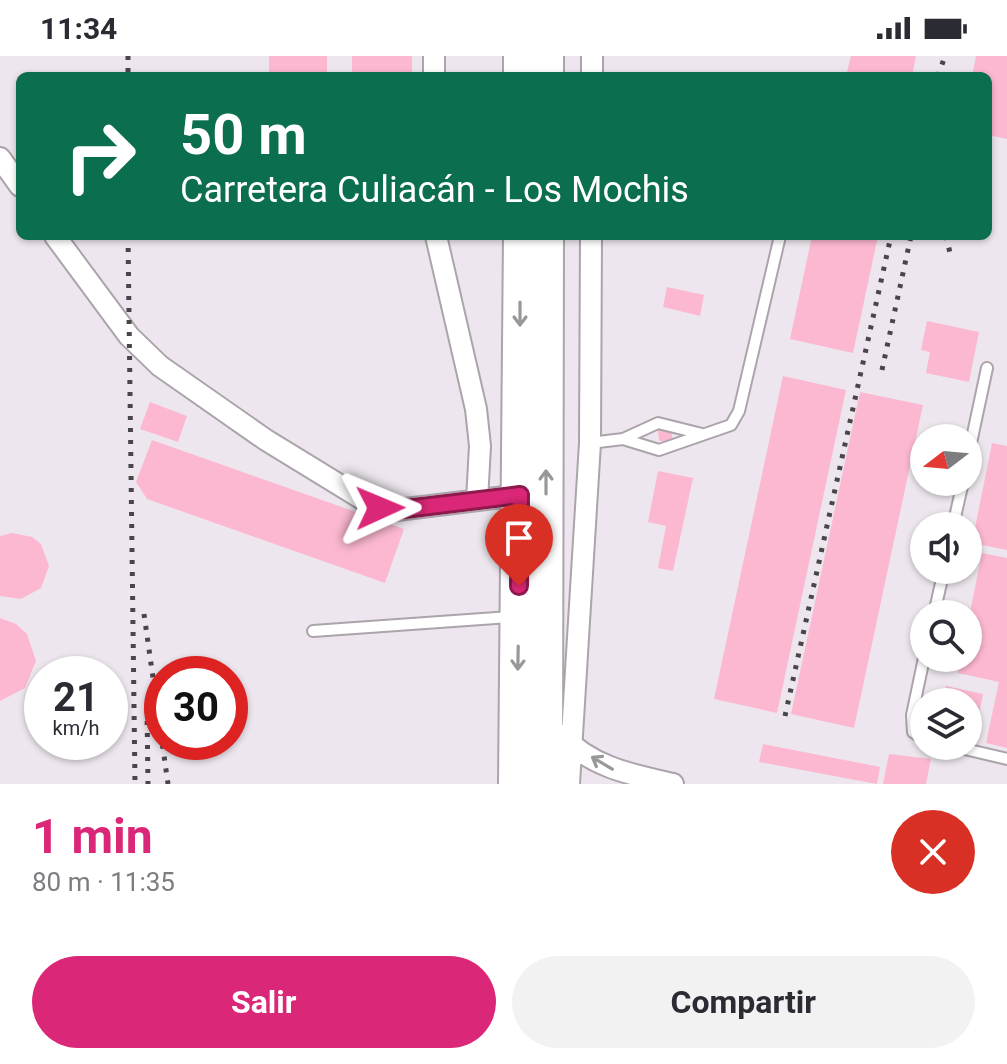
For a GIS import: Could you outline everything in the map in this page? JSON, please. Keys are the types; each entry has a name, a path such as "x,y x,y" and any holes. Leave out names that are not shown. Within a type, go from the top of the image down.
{"highway":[{"path":"516,784 521,240"},
{"path":"545,784 546,240"}],"street":[{"path":"0,158 16,180"},
{"path":"58,240 129,336 160,366 266,440 380,508 397,510 520,495"},
{"path":"437,240 476,409 480,446 477,500"},
{"path":"569,784 590,443 591,240"},
{"path":"546,716 570,744 616,771 673,784"}],"lane":[{"path":"623,439 659,450 731,425 739,411 779,240"},
{"path":"975,424 987,368"},
{"path":"590,443 623,439 658,423 703,434"},
{"path":"313,631 518,616"},
{"path":"982,753 1007,759"}],"building":[{"path":"269,56 327,56 327,72 269,72"},
{"path":"352,56 412,56 412,72 352,72"},
{"path":"851,56 916,56 913,72 847,72"},
{"path":"976,56 1007,56 1007,139 992,136 992,72 973,72"},
{"path":"811,240 877,240 853,353 790,339"},
{"path":"667,287 704,295 700,316 663,307"},
{"path":"927,321 979,332 969,382 926,373 930,352 921,350"},
{"path":"783,376 846,390 777,713 714,699"},
{"path":"860,392 923,405 919,424 910,424 910,466 854,728 791,714"},
{"path":"150,402 187,416 178,442 140,429"},
{"path":"658,430 672,430 672,441 659,441"},
{"path":"152,440 404,529 385,583 147,499 136,482"},
{"path":"992,443 1007,446 1007,550 982,545 982,512 978,512"},
{"path":"658,471 693,478 673,571 658,568 666,526 648,522"},
{"path":"12,533 32,537 41,544 49,566 41,588 21,599 0,596 0,536"},
{"path":"982,553 1007,558 1007,748 986,743 999,682 958,673 982,672 982,600 972,600 976,584 982,584"},
{"path":"0,618 16,624 27,634 34,656 24,656 24,689 0,701"},
{"path":"763,744 880,767 877,784 759,762"},
{"path":"889,754 910,756 910,760 931,760 926,784 883,784"}],"railway":[{"path":"128,56 128,72"},
{"path":"939,72 945,56"},
{"path":"128,240 135,784"},
{"path":"785,716 890,240"},
{"path":"882,370 910,240"},
{"path":"947,240 951,257"},
{"path":"144,614 168,784"},
{"path":"148,760 148,784"}],"route":[{"path":"380,508 397,510 520,495 519,586"}]}
